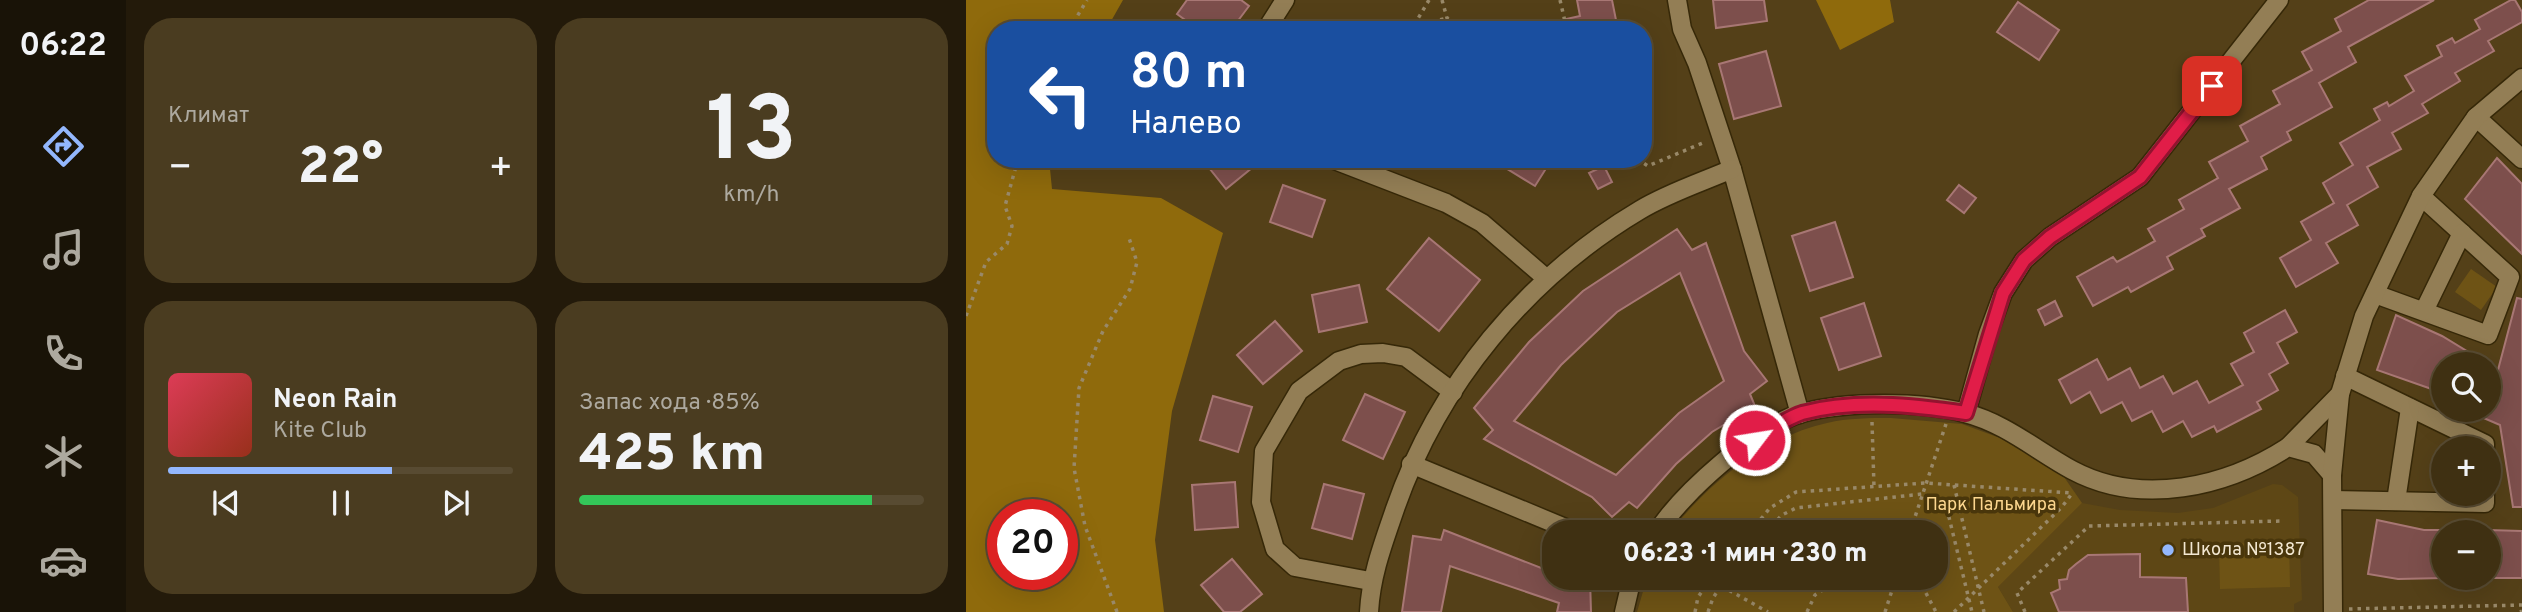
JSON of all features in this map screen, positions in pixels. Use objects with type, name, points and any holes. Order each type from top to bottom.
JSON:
[{"type":"lane","points":[[1678,0],[1682,29],[1722,135],[1800,414]]},
{"type":"lane","points":[[1958,412],[2003,293],[2024,260],[2050,237],[2140,177],[2278,0]]},
{"type":"lane","points":[[1272,21],[1283,3]]},
{"type":"lane","points":[[1281,21],[1283,3]]},
{"type":"lane","points":[[2333,611],[2332,475],[2340,394],[2364,316],[2421,196],[2476,117],[2522,78]]},
{"type":"lane","points":[[2476,117],[2522,159]]},
{"type":"lane","points":[[1355,168],[1446,203],[1482,223],[1547,279]]},
{"type":"lane","points":[[1369,612],[1370,581],[1411,464],[1453,391],[1479,353],[1531,291],[1601,236],[1642,209],[1732,169]]},
{"type":"lane","points":[[2375,294],[2488,335],[2510,277],[2421,196]]},
{"type":"lane","points":[[2424,311],[2462,233]]},
{"type":"lane","points":[[1370,581],[1295,567],[1275,549],[1261,502],[1264,451],[1299,391],[1339,361],[1361,354],[1406,357],[1453,391]]},
{"type":"lane","points":[[2345,376],[2468,436]]},
{"type":"lane","points":[[1666,520],[1684,496],[1716,467],[1800,414],[1871,405],[1958,412],[1999,426],[2084,476],[2113,486],[2136,489],[2202,485],[2247,471],[2288,447],[2340,394]]},
{"type":"lane","points":[[2396,501],[2410,408]]},
{"type":"lane","points":[[2288,447],[2314,454],[2332,475]]},
{"type":"lane","points":[[1411,464],[1546,520]]},
{"type":"lane","points":[[2333,500],[2431,502]]},
{"type":"lane","points":[[1624,612],[1629,590]]},
{"type":"path","points":[[1074,21],[1087,0]]},
{"type":"path","points":[[1417,21],[1429,0]]},
{"type":"path","points":[[1442,0],[1447,18],[1451,21]]},
{"type":"path","points":[[1560,0],[1565,21]]},
{"type":"path","points":[[1438,21],[1447,18]]},
{"type":"path","points":[[1652,164],[1722,135]]},
{"type":"path","points":[[966,316],[986,262],[1007,244],[1012,228],[1005,206],[1016,168]]},
{"type":"path","points":[[1117,612],[1085,526],[1074,468],[1079,388],[1103,331],[1130,289],[1137,262],[1129,238]]},
{"type":"path","points":[[1871,405],[1874,487]]},
{"type":"path","points":[[1914,520],[1925,482],[1958,412]]},
{"type":"path","points":[[1954,612],[2062,508],[2084,476]]},
{"type":"path","points":[[1760,520],[1770,508],[1796,492],[1925,482],[2072,493]]},
{"type":"path","points":[[1954,485],[1984,612]]},
{"type":"path","points":[[1777,520],[1782,514],[1796,508],[1876,498],[1922,494],[1942,501],[1947,509],[1972,612]]},
{"type":"path","points":[[2025,612],[2017,593],[2089,526],[2281,520]]},
{"type":"path","points":[[1695,612],[1702,590]]},
{"type":"path","points":[[1708,612],[1718,590]]},
{"type":"path","points":[[1729,590],[1768,612]]},
{"type":"path","points":[[1807,612],[1815,595],[1823,590]]},
{"type":"path","points":[[1885,612],[1892,590]]},
{"type":"path","points":[[1924,590],[1936,612]]},
{"type":"path","points":[[2333,611],[2522,605]]},
{"type":"shaded area","points":[[966,0],[1123,0],[1111,21],[987,21],[987,168],[1050,168],[1052,189],[1161,198],[1223,233],[1172,411],[1155,540],[1164,612],[966,612]]},
{"type":"shaded area","points":[[1816,0],[1890,0],[1894,22],[1840,50]]},
{"type":"shaded area","name":"Школа №1387","points":[[2273,484],[2282,485],[2298,497],[2302,600],[2294,604],[2294,612],[2013,612],[1998,587],[2082,503],[2120,510],[2178,513],[2213,508]]},
{"type":"green space","points":[[2471,269],[2497,287],[2481,310],[2455,292]]},
{"type":"green space","name":"Парк Пальмира","points":[[1891,418],[1962,424],[2000,438],[2064,477],[2082,503],[1998,587],[2013,612],[1637,612],[1643,590],[1948,590],[1948,520],[1680,520],[1720,480],[1740,464],[1781,439],[1835,421]]},
{"type":"green space","points":[[2289,542],[2290,587],[2220,589],[2219,544]]},
{"type":"building","points":[[1187,0],[1241,0],[1249,6],[1238,21],[1187,21],[1177,14]]},
{"type":"building","points":[[1577,0],[1612,0],[1616,21],[1557,21],[1580,16]]},
{"type":"building","points":[[1713,0],[1764,0],[1767,21],[1716,28]]},
{"type":"building","points":[[2369,0],[2434,0],[2348,47],[2356,62],[2319,83],[2332,107],[2287,132],[2291,140],[2261,157],[2267,169],[2229,189],[2240,208],[2201,229],[2205,236],[2167,257],[2173,269],[2131,292],[2128,287],[2093,306],[2077,277],[2113,257],[2117,262],[2155,241],[2148,229],[2184,209],[2179,200],[2218,178],[2209,162],[2248,141],[2240,126],[2280,104],[2273,91],[2312,70],[2302,52],[2341,31],[2335,19]]},
{"type":"building","points":[[2515,0],[2522,12],[2522,22],[2488,41],[2494,51],[2455,73],[2460,81],[2422,104],[2428,113],[2392,133],[2401,149],[2367,167],[2378,187],[2347,205],[2358,225],[2326,243],[2338,263],[2296,287],[2280,258],[2311,240],[2301,222],[2334,203],[2323,183],[2353,165],[2340,143],[2380,120],[2374,109],[2387,102],[2389,106],[2414,91],[2405,76],[2442,56],[2437,46],[2452,38],[2455,43],[2480,29],[2475,20]]},
{"type":"building","points":[[2018,2],[2059,30],[2039,60],[1997,32]]},
{"type":"building","points":[[1766,51],[1781,106],[1734,119],[1719,64]]},
{"type":"building","points":[[2497,158],[2522,184],[2522,254],[2465,199]]},
{"type":"building","points":[[1209,168],[1252,168],[1226,189]]},
{"type":"building","points":[[1506,168],[1546,168],[1535,186]]},
{"type":"building","points":[[1605,168],[1612,182],[1598,189],[1589,173]]},
{"type":"building","points":[[1283,185],[1325,200],[1312,237],[1270,222]]},
{"type":"building","points":[[1959,185],[1976,198],[1964,213],[1947,200]]},
{"type":"building","points":[[1835,222],[1853,277],[1810,291],[1792,236]]},
{"type":"building","points":[[1677,229],[1692,250],[1706,243],[1744,351],[1767,381],[1750,394],[1755,406],[1712,432],[1676,464],[1637,508],[1629,502],[1612,517],[1592,497],[1484,439],[1493,430],[1474,408],[1529,342],[1583,291]],"holes":[[[1680,273],[1724,381],[1679,413],[1616,475],[1514,421],[1561,365],[1617,312]]]},
{"type":"building","points":[[1429,238],[1480,280],[1439,331],[1387,289]]},
{"type":"building","points":[[1359,285],[1367,322],[1319,332],[1312,295]]},
{"type":"building","points":[[2517,298],[2522,299],[2522,507],[2513,507],[2500,425],[2493,422],[2501,422],[2501,359]]},
{"type":"building","points":[[2055,301],[2062,316],[2045,325],[2038,310]]},
{"type":"building","points":[[1864,303],[1881,356],[1839,370],[1821,318]]},
{"type":"building","points":[[2285,310],[2297,332],[2277,343],[2288,363],[2269,374],[2278,390],[2257,402],[2261,409],[2217,432],[2214,426],[2192,437],[2183,421],[2163,432],[2152,411],[2132,421],[2122,402],[2101,413],[2090,392],[2071,403],[2059,380],[2097,359],[2108,380],[2130,368],[2140,388],[2163,376],[2173,394],[2197,381],[2209,403],[2243,385],[2231,364],[2254,352],[2244,333]]},
{"type":"building","points":[[2396,315],[2442,336],[2468,352],[2431,352],[2431,389],[2377,370]]},
{"type":"building","points":[[1275,321],[1302,351],[1263,384],[1237,355]]},
{"type":"building","points":[[1365,394],[1405,412],[1383,459],[1343,440]]},
{"type":"building","points":[[1213,396],[1252,407],[1238,452],[1200,440]]},
{"type":"building","points":[[1235,482],[1238,527],[1195,530],[1192,485]]},
{"type":"building","points":[[1324,484],[1364,494],[1352,539],[1312,528]]},
{"type":"building","points":[[2377,520],[2431,530],[2431,578],[2398,579],[2368,574]]},
{"type":"building","points":[[1444,530],[1542,568],[1542,590],[1590,590],[1591,612],[1557,612],[1559,603],[1450,566],[1441,612],[1402,612],[1413,536],[1441,540]]},
{"type":"building","points":[[2501,530],[2522,531],[2522,578],[2501,578]]},
{"type":"building","points":[[2140,554],[2140,577],[2186,578],[2188,612],[2059,612],[2051,593],[2060,589],[2059,580],[2067,579],[2069,570],[2088,555]]},
{"type":"building","points":[[1232,559],[1262,594],[1240,612],[1224,612],[1201,585]]},
{"type":"place","name":"Школа №1387","points":[[2168,550]]},
{"type":"route","points":[[1755,440],[1800,414],[1830,408],[1901,406],[1966,413],[1988,334],[2003,293],[2024,260],[2050,237],[2140,177],[2212,86]]}]
